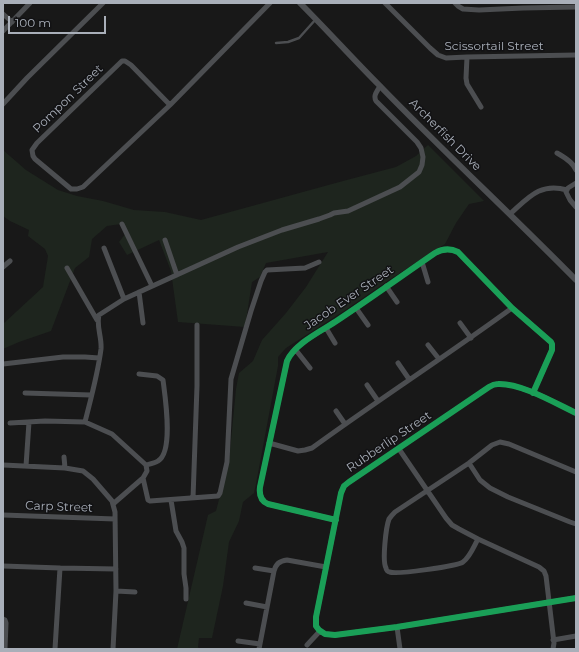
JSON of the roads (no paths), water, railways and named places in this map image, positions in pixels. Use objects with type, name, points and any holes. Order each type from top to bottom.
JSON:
[{"type":"street","points":[[3,31],[30,3]]},
{"type":"street","points":[[3,104],[32,72],[103,3]]},
{"type":"street","name":"Pompon Street","points":[[170,105],[131,65],[126,61],[122,61],[37,143],[32,150],[33,156],[71,189],[75,190],[86,185],[170,105],[270,3]]},
{"type":"street","name":"Archerfish Drive","points":[[300,3],[380,86],[576,280]]},
{"type":"street","name":"Scissortail Street","points":[[385,3],[438,55],[446,58],[576,55]]},
{"type":"street","points":[[455,3],[466,9],[479,10],[523,5],[576,7]]},
{"type":"street","points":[[3,14],[12,22]]},
{"type":"street","points":[[467,57],[467,84],[481,107]]},
{"type":"street","points":[[97,320],[99,315],[124,299],[152,286],[238,247],[282,230],[330,216],[334,213],[348,211],[400,187],[419,172],[423,157],[421,148],[374,98],[374,95],[380,86]]},
{"type":"street","points":[[557,153],[570,161],[576,170]]},
{"type":"street","points":[[567,190],[570,186],[576,183]]},
{"type":"street","points":[[510,214],[531,195],[539,190],[551,187],[567,190]]},
{"type":"street","points":[[567,190],[568,196],[576,207]]},
{"type":"street","points":[[122,224],[152,286]]},
{"type":"street","points":[[165,240],[177,275]]},
{"type":"street","points":[[104,248],[124,299]]},
{"type":"street","name":"Jacob Ever Street","points":[[336,520],[268,504],[261,497],[260,490],[285,366],[289,356],[303,342],[356,308],[435,253],[443,250],[458,252],[512,308],[529,324],[549,339],[553,347],[532,393]]},
{"type":"street","points":[[3,267],[10,261]]},
{"type":"street","points":[[144,478],[148,500],[171,500],[218,496],[227,462],[231,379],[260,281],[267,270],[305,268],[319,262]]},
{"type":"street","points":[[422,262],[428,282]]},
{"type":"street","points":[[67,268],[97,320],[101,346],[85,422]]},
{"type":"street","name":"Jacob Ever Street","points":[[386,286],[397,302]]},
{"type":"street","points":[[139,292],[143,323]]},
{"type":"street","name":"Jacob Ever Street","points":[[356,308],[368,325]]},
{"type":"street","points":[[269,443],[298,451],[312,448],[512,308]]},
{"type":"street","points":[[460,323],[471,338]]},
{"type":"street","points":[[193,498],[197,386],[197,325]]},
{"type":"street","name":"Jacob Ever Street","points":[[326,328],[335,343]]},
{"type":"street","points":[[428,345],[439,359]]},
{"type":"street","points":[[295,349],[310,368]]},
{"type":"street","points":[[3,364],[63,357],[99,358]]},
{"type":"street","points":[[398,363],[409,379]]},
{"type":"street","points":[[139,374],[156,376],[163,380],[167,408],[167,444],[165,453],[158,461],[146,465]]},
{"type":"street","name":"Rubberlip Street","points":[[320,631],[316,626],[316,617],[336,520],[340,493],[344,486],[495,384],[510,385],[532,393],[576,413]]},
{"type":"street","points":[[367,385],[378,401]]},
{"type":"street","points":[[25,393],[91,395]]},
{"type":"street","points":[[336,411],[345,424]]},
{"type":"street","points":[[10,423],[45,421],[85,422],[112,434],[146,465],[147,471],[144,478],[113,504]]},
{"type":"street","points":[[26,466],[29,422]]},
{"type":"street","points":[[478,539],[469,556],[460,564],[393,573],[388,571],[385,567],[384,558],[387,529],[390,518],[395,512],[469,464],[492,445],[504,442],[576,472]]},
{"type":"street","points":[[399,449],[452,525],[544,570],[554,640],[553,649]]},
{"type":"street","points":[[64,457],[65,468]]},
{"type":"street","points":[[469,464],[480,480],[490,488],[508,497],[576,524]]},
{"type":"street","points":[[3,465],[80,470],[87,473],[113,504],[115,519],[116,569],[113,649]]},
{"type":"street","points":[[171,500],[176,531],[184,548],[186,599]]},
{"type":"street","name":"Carp Street","points":[[3,514],[115,519]]},
{"type":"street","points":[[238,641],[259,647],[274,571],[278,562],[286,560],[326,567]]},
{"type":"street","points":[[3,566],[116,569]]},
{"type":"street","points":[[55,649],[60,568]]},
{"type":"street","points":[[255,568],[274,571]]},
{"type":"street","points":[[116,591],[135,592]]},
{"type":"street","points":[[307,645],[320,631],[325,634],[335,635],[397,627],[576,598]]},
{"type":"street","points":[[246,603],[267,607]]},
{"type":"street","points":[[3,619],[6,623],[5,649]]},
{"type":"street","points":[[397,627],[400,649]]},
{"type":"street","points":[[554,640],[576,636]]},
{"type":"lane","points":[[276,44],[299,38],[316,19]]}]
